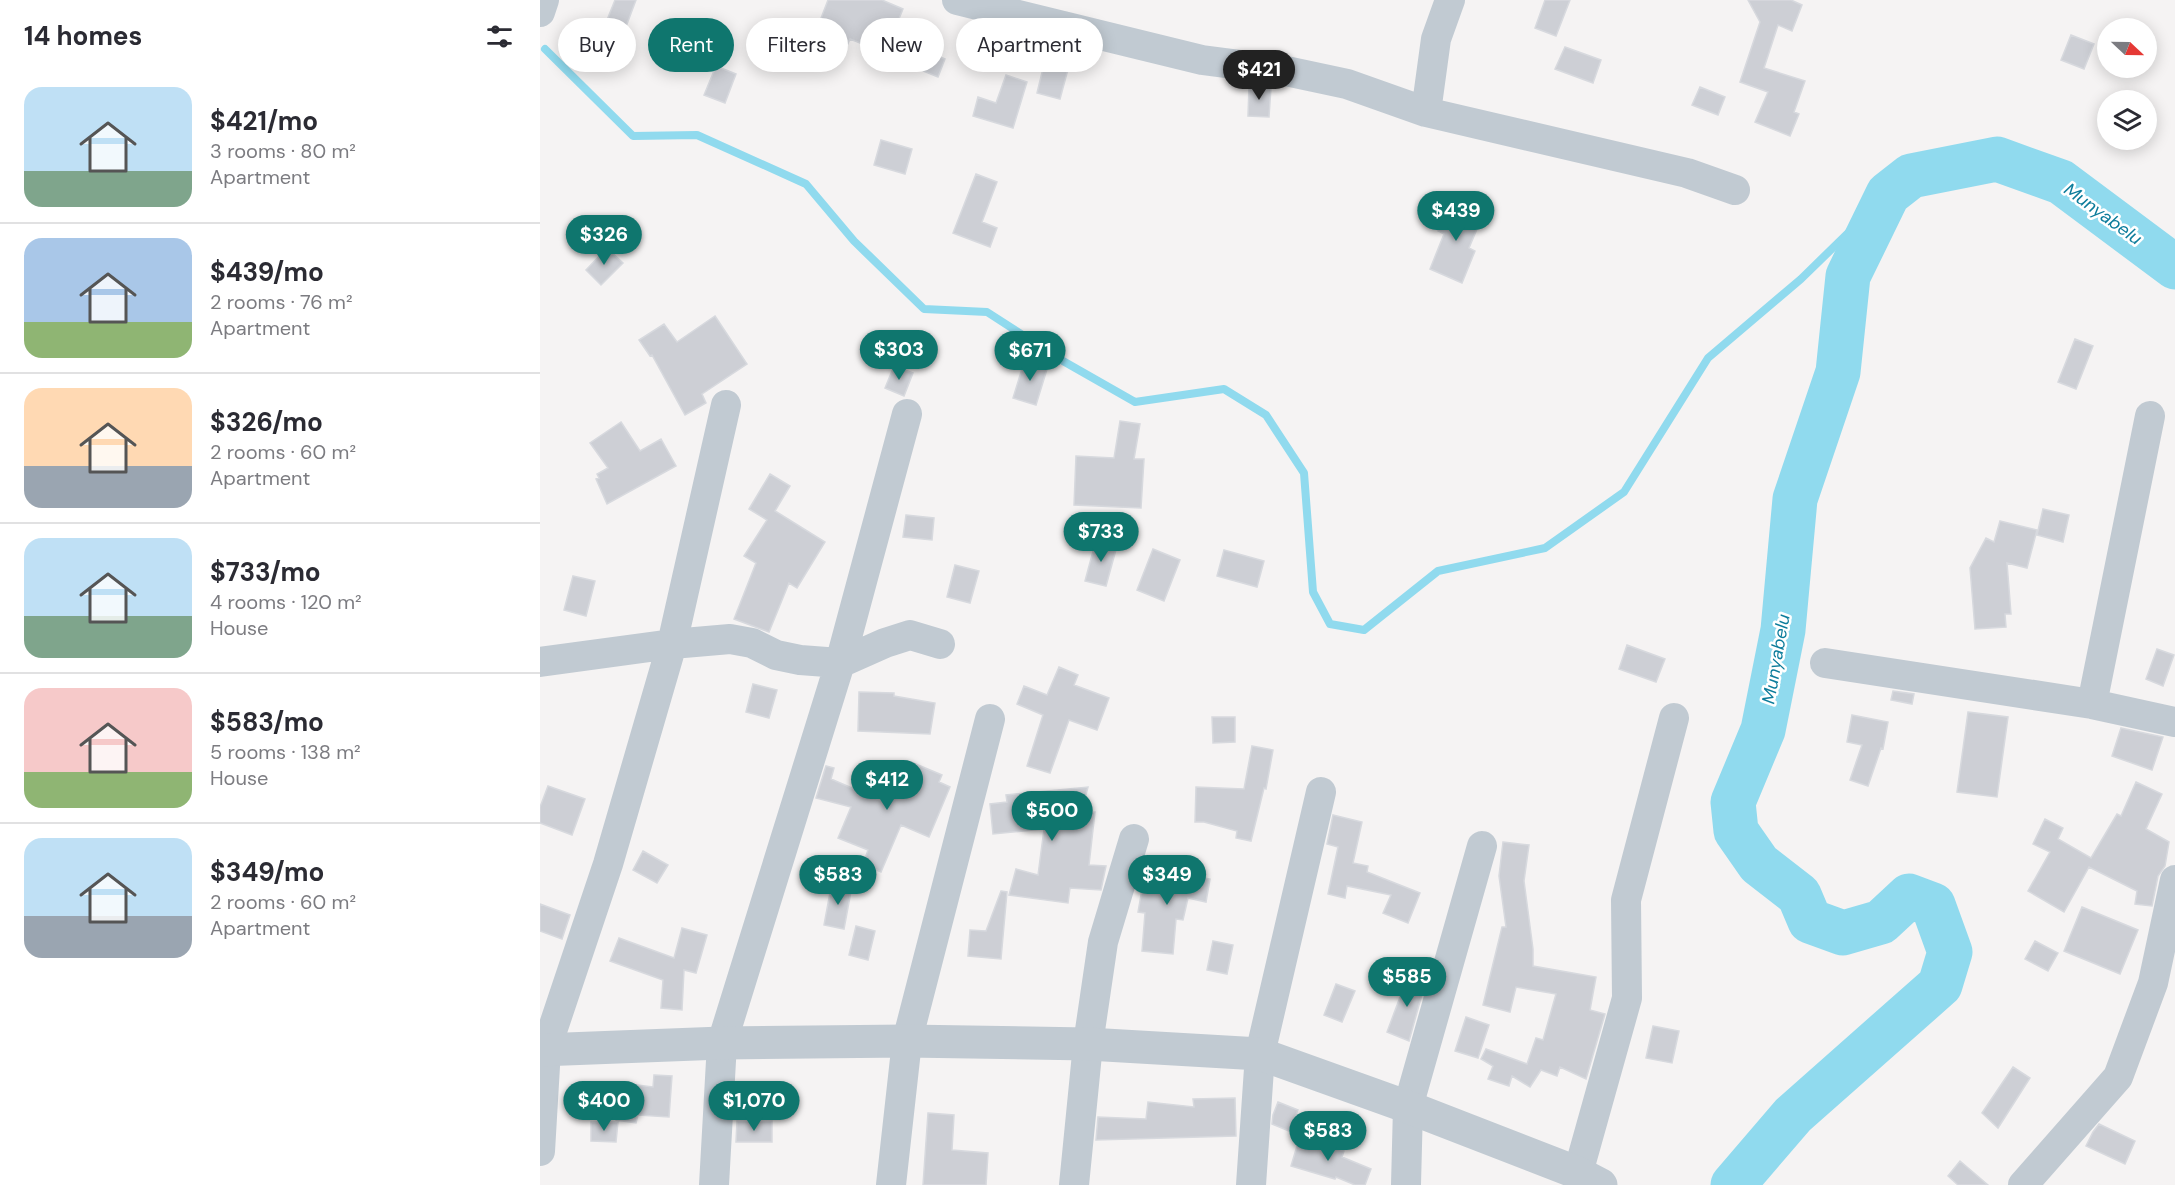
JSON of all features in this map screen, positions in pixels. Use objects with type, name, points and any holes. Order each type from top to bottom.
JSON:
[{"type":"street","points":[[540,12],[544,0]]},
{"type":"street","points":[[957,0],[1202,60],[1286,71],[1347,84],[1426,112],[1687,173],[1736,190]]},
{"type":"street","points":[[1426,112],[1436,39],[1450,0]]},
{"type":"street","points":[[540,1151],[543,1049],[608,864],[672,644],[726,405]]},
{"type":"street","points":[[714,1185],[722,1043],[840,663],[907,414]]},
{"type":"street","points":[[2092,704],[2150,416]]},
{"type":"street","points":[[540,662],[672,644],[730,639],[752,643],[784,657],[840,663],[885,643],[910,635],[940,644]]},
{"type":"street","points":[[1825,663],[2092,704],[2175,722]]},
{"type":"street","points":[[891,1185],[907,1041],[990,718]]},
{"type":"street","points":[[543,1049],[722,1043],[907,1041],[1088,1044],[1260,1054],[1408,1107],[1589,1179],[1627,998],[1626,900],[1674,718]]},
{"type":"street","points":[[1251,1185],[1260,1054],[1321,792]]},
{"type":"street","points":[[1074,1185],[1088,1044],[1103,942],[1134,839]]},
{"type":"street","points":[[1406,1185],[1408,1107],[1482,846]]},
{"type":"street","points":[[2023,1185],[2118,1077],[2164,988],[2175,880]]},
{"type":"building","points":[[615,0],[636,0],[629,18],[608,18]]},
{"type":"building","points":[[828,0],[882,0],[903,9],[899,18],[860,18],[860,43],[850,39],[848,44],[848,18],[821,18]]},
{"type":"building","points":[[1545,0],[1570,0],[1556,36],[1535,28]]},
{"type":"building","points":[[1748,0],[1791,0],[1802,5],[1792,31],[1778,25],[1764,68],[1805,81],[1794,112],[1799,114],[1790,136],[1755,122],[1768,92],[1740,82],[1760,22]]},
{"type":"building","points":[[2071,35],[2094,44],[2084,69],[2061,60]]},
{"type":"building","points":[[1565,47],[1601,60],[1593,83],[1555,69]]},
{"type":"building","points":[[714,72],[736,74],[725,103],[704,95]]},
{"type":"building","points":[[926,72],[940,72],[938,77]]},
{"type":"building","points":[[1042,72],[1067,72],[1060,99],[1037,93]]},
{"type":"building","points":[[1006,75],[1027,82],[1013,128],[973,116],[978,97],[996,103]]},
{"type":"building","points":[[1249,86],[1271,87],[1269,117],[1248,116]]},
{"type":"building","points":[[1700,87],[1725,97],[1718,115],[1692,105]]},
{"type":"building","points":[[881,140],[912,149],[905,174],[874,165]]},
{"type":"building","points":[[976,174],[997,182],[982,222],[997,228],[990,247],[953,233]]},
{"type":"building","points":[[1451,202],[1483,215],[1469,248],[1475,251],[1462,283],[1430,269],[1444,234],[1438,231]]},
{"type":"building","points":[[607,248],[623,263],[601,285],[586,270]]},
{"type":"building","points":[[715,316],[747,364],[702,394],[706,403],[685,415],[652,355],[650,356],[639,340],[664,324],[677,342]]},
{"type":"building","points":[[2075,339],[2093,346],[2076,389],[2058,382]]},
{"type":"building","points":[[1025,359],[1048,366],[1036,405],[1013,398]]},
{"type":"building","points":[[894,366],[913,373],[904,396],[885,388]]},
{"type":"building","points":[[1120,421],[1140,424],[1134,459],[1144,459],[1141,508],[1074,505],[1076,456],[1114,458]]},
{"type":"building","points":[[621,422],[640,451],[661,439],[676,466],[607,504],[596,479],[599,478],[597,474],[608,468],[590,443]]},
{"type":"building","points":[[770,474],[790,486],[775,511],[825,542],[797,588],[789,583],[769,632],[734,619],[756,563],[744,556],[767,520],[749,509]]},
{"type":"building","points":[[2043,509],[2069,515],[2063,542],[2037,535]]},
{"type":"building","points":[[906,515],[934,518],[932,540],[903,537]]},
{"type":"building","points":[[2000,521],[2037,530],[2027,568],[2007,563],[2011,614],[2005,614],[2006,627],[1975,629],[1970,568],[1986,538],[1994,542]]},
{"type":"building","points":[[1096,540],[1117,546],[1106,586],[1085,581]]},
{"type":"building","points":[[1153,549],[1180,560],[1164,601],[1137,590]]},
{"type":"building","points":[[1224,550],[1264,561],[1257,587],[1217,576]]},
{"type":"building","points":[[955,565],[979,571],[970,603],[947,597]]},
{"type":"building","points":[[573,576],[595,581],[586,616],[564,610]]},
{"type":"building","points":[[1627,645],[1665,659],[1656,682],[1619,669]]},
{"type":"building","points":[[2157,649],[2174,655],[2163,686],[2146,679]]},
{"type":"building","points":[[1059,667],[1078,675],[1074,685],[1109,698],[1097,730],[1069,720],[1050,773],[1027,766],[1043,715],[1017,704],[1024,686],[1047,695]]},
{"type":"building","points":[[753,684],[777,690],[769,718],[746,712]]},
{"type":"building","points":[[1893,691],[1914,694],[1912,704],[1891,700]]},
{"type":"building","points":[[859,692],[894,693],[894,696],[935,703],[930,734],[858,731]]},
{"type":"building","points":[[1968,712],[2008,717],[1997,797],[1957,792]]},
{"type":"building","points":[[1852,715],[1888,722],[1883,749],[1881,748],[1868,786],[1850,780],[1862,745],[1847,742]]},
{"type":"building","points":[[1212,717],[1235,717],[1235,742],[1213,743]]},
{"type":"building","points":[[2121,728],[2163,737],[2152,770],[2112,756]]},
{"type":"building","points":[[1252,746],[1273,750],[1266,789],[1264,788],[1251,841],[1236,838],[1237,831],[1204,822],[1195,822],[1196,787],[1244,789]]},
{"type":"building","points":[[911,762],[942,775],[939,782],[950,787],[929,837],[901,825],[881,872],[863,864],[868,850],[838,838],[851,807],[816,798],[826,766],[834,768],[831,779],[889,804],[893,794],[897,795]]},
{"type":"building","points":[[2136,782],[2162,794],[2146,829],[2169,842],[2165,866],[2158,876],[2152,906],[2135,904],[2137,891],[2089,867],[2064,912],[2028,891],[2050,852],[2033,844],[2045,819],[2063,828],[2058,839],[2091,858],[2117,814],[2121,816]]},
{"type":"building","points":[[548,786],[585,799],[572,835],[540,823],[540,807]]},
{"type":"building","points":[[1088,787],[1081,813],[1095,812],[1089,865],[1106,866],[1101,890],[1070,888],[1068,903],[1009,895],[1016,869],[1038,875],[1044,829],[993,834],[990,804],[1007,802],[1006,795]]},
{"type":"building","points":[[1333,815],[1362,822],[1353,863],[1368,866],[1367,872],[1420,893],[1408,923],[1383,913],[1391,895],[1347,886],[1345,898],[1328,894],[1338,847],[1327,844]]},
{"type":"building","points":[[1503,842],[1529,845],[1524,881],[1533,966],[1596,977],[1590,1010],[1605,1014],[1586,1079],[1560,1067],[1557,1076],[1541,1070],[1530,1087],[1512,1076],[1509,1086],[1488,1079],[1493,1066],[1481,1059],[1486,1049],[1527,1064],[1536,1038],[1543,1040],[1556,994],[1516,987],[1510,1012],[1483,1005],[1502,927],[1506,927],[1499,876]]},
{"type":"building","points":[[643,851],[668,865],[657,883],[633,870]]},
{"type":"building","points":[[1146,867],[1210,879],[1206,902],[1188,898],[1183,920],[1176,919],[1173,954],[1142,951],[1145,913],[1138,912]]},
{"type":"building","points":[[832,882],[852,886],[844,929],[824,925]]},
{"type":"building","points":[[1001,891],[1007,892],[1001,959],[968,956],[970,930],[986,931]]},
{"type":"building","points":[[540,904],[570,915],[562,939],[540,931]]},
{"type":"building","points":[[2082,907],[2138,930],[2120,974],[2064,951]]},
{"type":"building","points":[[856,926],[875,931],[868,960],[849,955]]},
{"type":"building","points":[[682,928],[707,935],[696,973],[684,970],[682,1010],[661,1008],[663,980],[610,961],[619,938],[674,958]]},
{"type":"building","points":[[1213,941],[1233,945],[1227,974],[1207,970]]},
{"type":"building","points":[[2035,941],[2058,953],[2048,971],[2025,959]]},
{"type":"building","points":[[1409,973],[1426,980],[1409,1041],[1387,1032]]},
{"type":"building","points":[[1336,984],[1355,991],[1342,1022],[1324,1015]]},
{"type":"building","points":[[1466,1017],[1489,1025],[1478,1058],[1455,1051]]},
{"type":"building","points":[[1653,1026],[1679,1031],[1672,1063],[1646,1058]]},
{"type":"building","points":[[2013,1067],[2030,1078],[1998,1128],[1982,1113]]},
{"type":"building","points":[[654,1075],[672,1076],[669,1117],[638,1115],[636,1123],[616,1120],[622,1083],[653,1087]]},
{"type":"building","points":[[1235,1098],[1236,1136],[1096,1140],[1098,1117],[1146,1119],[1148,1102],[1194,1107],[1193,1099]]},
{"type":"building","points":[[1278,1102],[1298,1110],[1289,1131],[1272,1124]]},
{"type":"building","points":[[928,1113],[954,1115],[952,1150],[988,1153],[986,1185],[923,1185]]},
{"type":"building","points":[[737,1121],[772,1121],[772,1142],[736,1142]]},
{"type":"building","points":[[591,1122],[618,1122],[616,1142],[591,1141]]},
{"type":"building","points":[[2099,1124],[2135,1141],[2125,1164],[2086,1146]]},
{"type":"building","points":[[1300,1136],[1344,1151],[1342,1157],[1371,1169],[1365,1185],[1355,1185],[1336,1177],[1335,1179],[1291,1166]]},
{"type":"building","points":[[1960,1161],[1988,1185],[1958,1185],[1948,1176]]},
{"type":"waterway","points":[[545,49],[633,136],[697,135],[806,184],[854,241],[924,309],[987,312],[1063,361],[1135,402],[1224,389],[1266,415],[1304,473],[1313,592],[1330,624],[1364,630],[1438,571],[1545,548],[1624,492],[1708,358],[1801,279],[1888,194]]},
{"type":"waterway","name":"Munyabelu","points":[[1733,1185],[1793,1115],[1940,985],[1950,952],[1933,905],[1909,896],[1881,922],[1843,933],[1810,921],[1799,895],[1759,864],[1736,831],[1733,802],[1763,730],[1783,630],[1795,499],[1838,372],[1848,276],[1888,194],[1911,176],[1997,159],[2061,182],[2175,267]]}]
